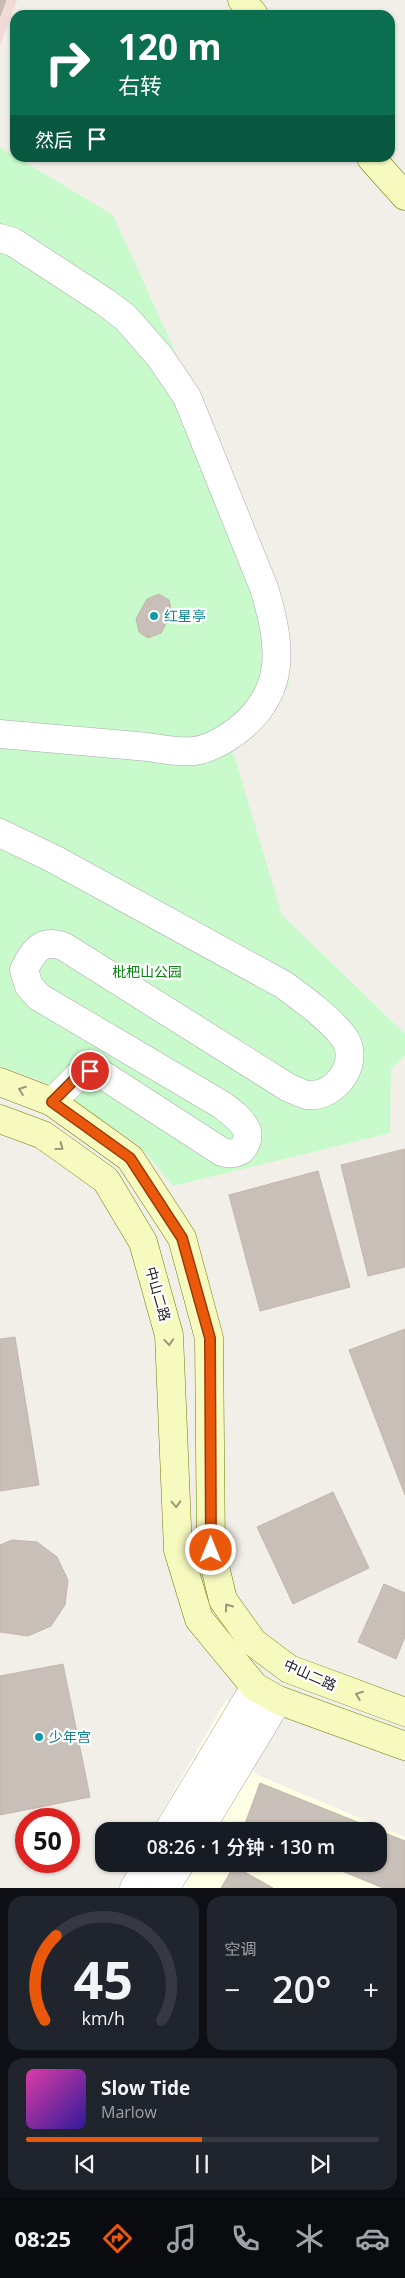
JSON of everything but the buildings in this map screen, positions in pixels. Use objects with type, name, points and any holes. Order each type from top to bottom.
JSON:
[{"type":"main road","points":[[242,0],[250,10]]},
{"type":"main road","points":[[375,162],[405,196]]},
{"type":"main road","name":"中山二路","points":[[0,1082],[52,1102],[130,1158],[182,1238],[210,1338],[211,1550],[223,1600],[253,1642],[289,1669],[405,1712]]},
{"type":"main road","name":"中山二路","points":[[0,1119],[43,1135],[106,1180],[143,1242],[170,1335],[178,1550],[199,1619],[266,1693]]},
{"type":"main road","points":[[266,1693],[405,1746]]},
{"type":"street","points":[[0,238],[20,247],[105,302],[126,318],[160,358],[187,397],[264,588],[274,620],[277,667],[272,689],[260,709],[247,724],[226,740],[194,751],[0,734]]},
{"type":"street","points":[[0,832],[54,859],[284,985],[304,1000],[343,1036],[349,1047],[349,1063],[345,1075],[336,1086],[323,1093],[307,1095],[289,1088],[63,946],[53,943],[40,946],[30,956],[24,970],[29,986],[39,998],[222,1105],[237,1117],[246,1128],[247,1140],[243,1149],[233,1154],[222,1152],[103,1075],[90,1071],[78,1076],[52,1102]]},
{"type":"street","points":[[174,1822],[266,1693]]},
{"type":"street","points":[[203,1822],[266,1693]]},
{"type":"street","points":[[134,1888],[144,1872]]},
{"type":"street","points":[[166,1888],[175,1872]]},
{"type":"shaded area","points":[[0,0],[17,0],[13,10],[10,10],[10,19],[0,45]]},
{"type":"shaded area","points":[[227,1698],[255,1774],[369,1822],[156,1822]]},
{"type":"shaded area","points":[[387,1829],[405,1837],[405,1888],[118,1888],[127,1872],[387,1872]]},
{"type":"green space","name":"枇杷山公园","points":[[0,147],[10,153],[10,162],[25,162],[113,215],[195,395],[287,621],[289,684],[273,714],[233,752],[282,915],[405,1034],[405,1055],[391,1069],[390,1133],[173,1186],[139,1145],[49,1084],[0,1066]]},
{"type":"place","name":"红星亭","points":[[154,616]]},
{"type":"place","name":"少年宫","points":[[39,1737]]},
{"type":"route","points":[[90,1071],[78,1076],[52,1102],[130,1158],[182,1238],[210,1338],[211,1550]]}]
